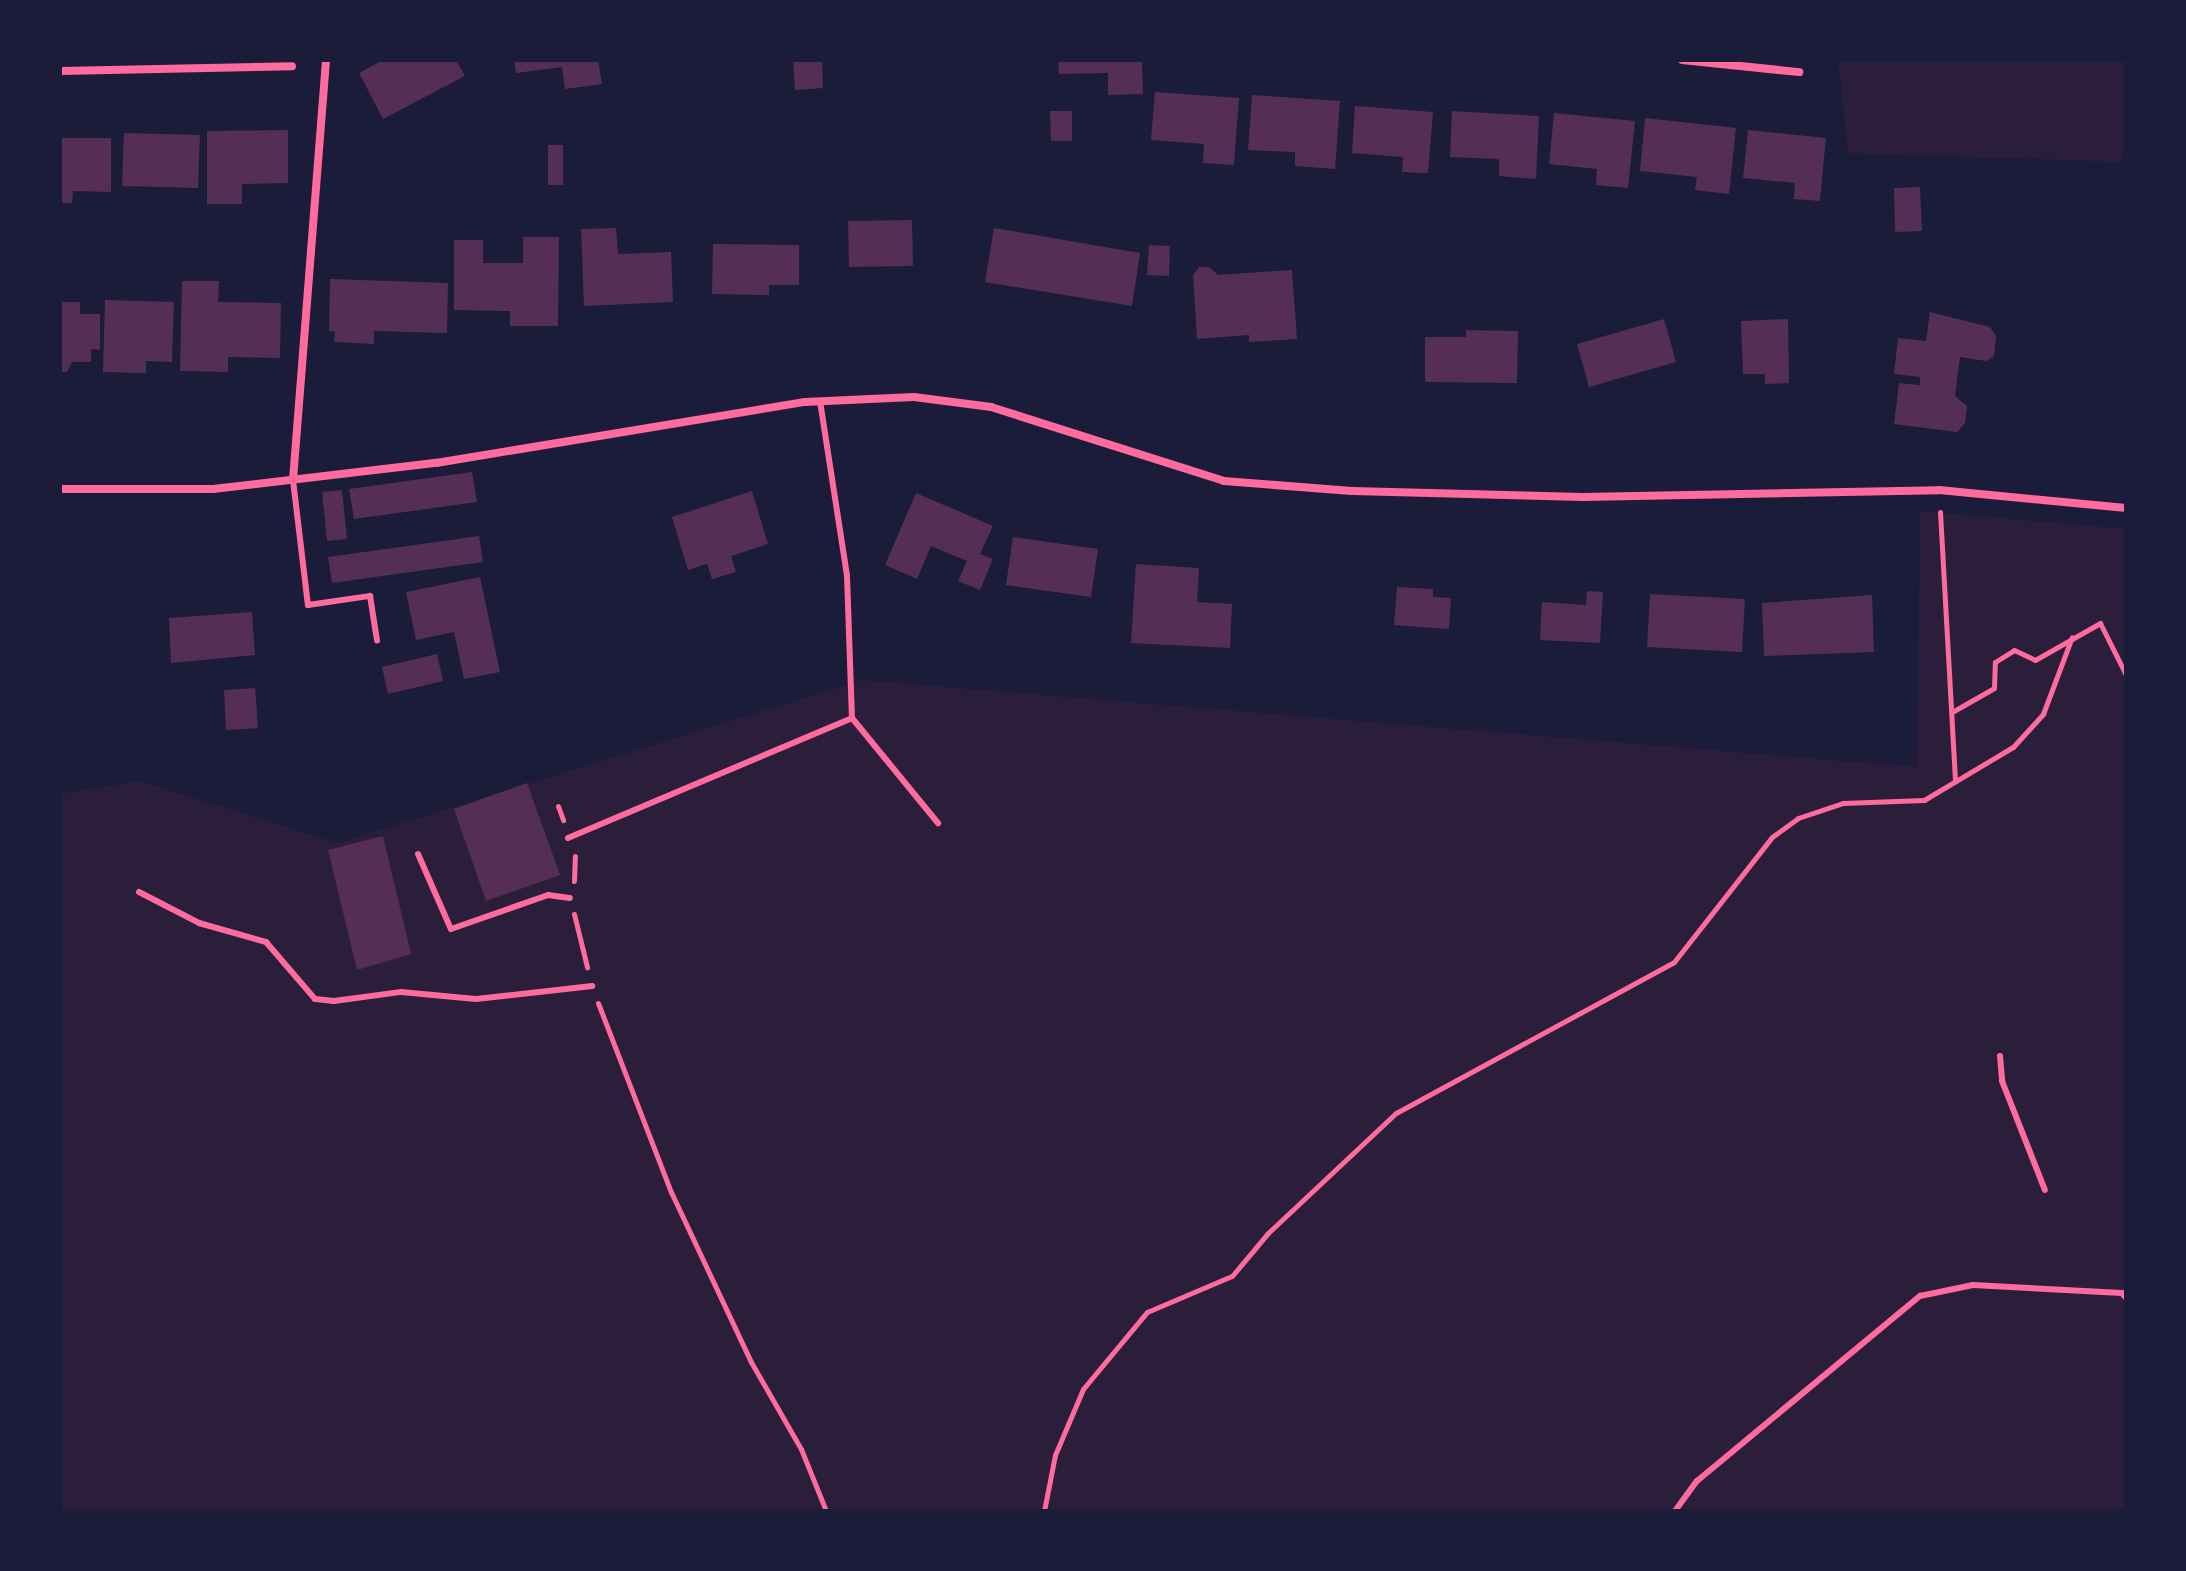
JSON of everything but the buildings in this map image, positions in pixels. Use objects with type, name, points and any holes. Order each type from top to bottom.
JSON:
[{"type":"street","points":[[293,480],[326,60]]},
{"type":"street","points":[[1682,60],[1799,72]]},
{"type":"street","points":[[60,71],[232,63],[292,66]]},
{"type":"street","points":[[60,489],[213,489],[436,463],[820,401],[914,397],[991,407],[1194,474],[1352,491],[1583,497],[1939,490],[2126,508]]},
{"type":"lane","points":[[820,401],[847,576],[852,718],[938,823]]},
{"type":"lane","points":[[293,480],[308,605],[370,596],[377,640]]},
{"type":"lane","points":[[568,838],[852,718]]},
{"type":"lane","points":[[418,854],[451,929],[548,895],[570,898]]},
{"type":"lane","points":[[139,892],[199,923],[266,942],[315,999],[334,1001],[401,992],[476,999],[592,986]]},
{"type":"lane","points":[[2000,1056],[2002,1081],[2045,1190]]},
{"type":"lane","points":[[1675,1511],[1697,1481],[1920,1296],[1973,1285],[2125,1293]]},
{"type":"path","points":[[1939,490],[1942,624],[1952,712],[1955,783]]},
{"type":"path","points":[[1952,712],[1994,688],[1995,662],[2014,650],[2035,660],[2100,623],[2126,675]]},
{"type":"path","points":[[1044,1511],[1069,1418],[1100,1364],[1147,1312],[1232,1276],[1268,1233],[1396,1113],[1674,962],[1772,837],[1798,818],[1843,803],[1924,800],[2013,747],[2043,714],[2072,637]]},
{"type":"path","points":[[558,806],[578,866],[570,898],[592,986],[671,1192],[751,1362],[801,1449],[826,1511]]},
{"type":"shaded area","points":[[1838,60],[2126,60],[2126,145],[2121,162],[1848,153]]},
{"type":"shaded area","points":[[1920,511],[2126,529],[2126,1511],[60,1511],[60,794],[140,781],[338,843],[862,680],[1917,767]]}]
